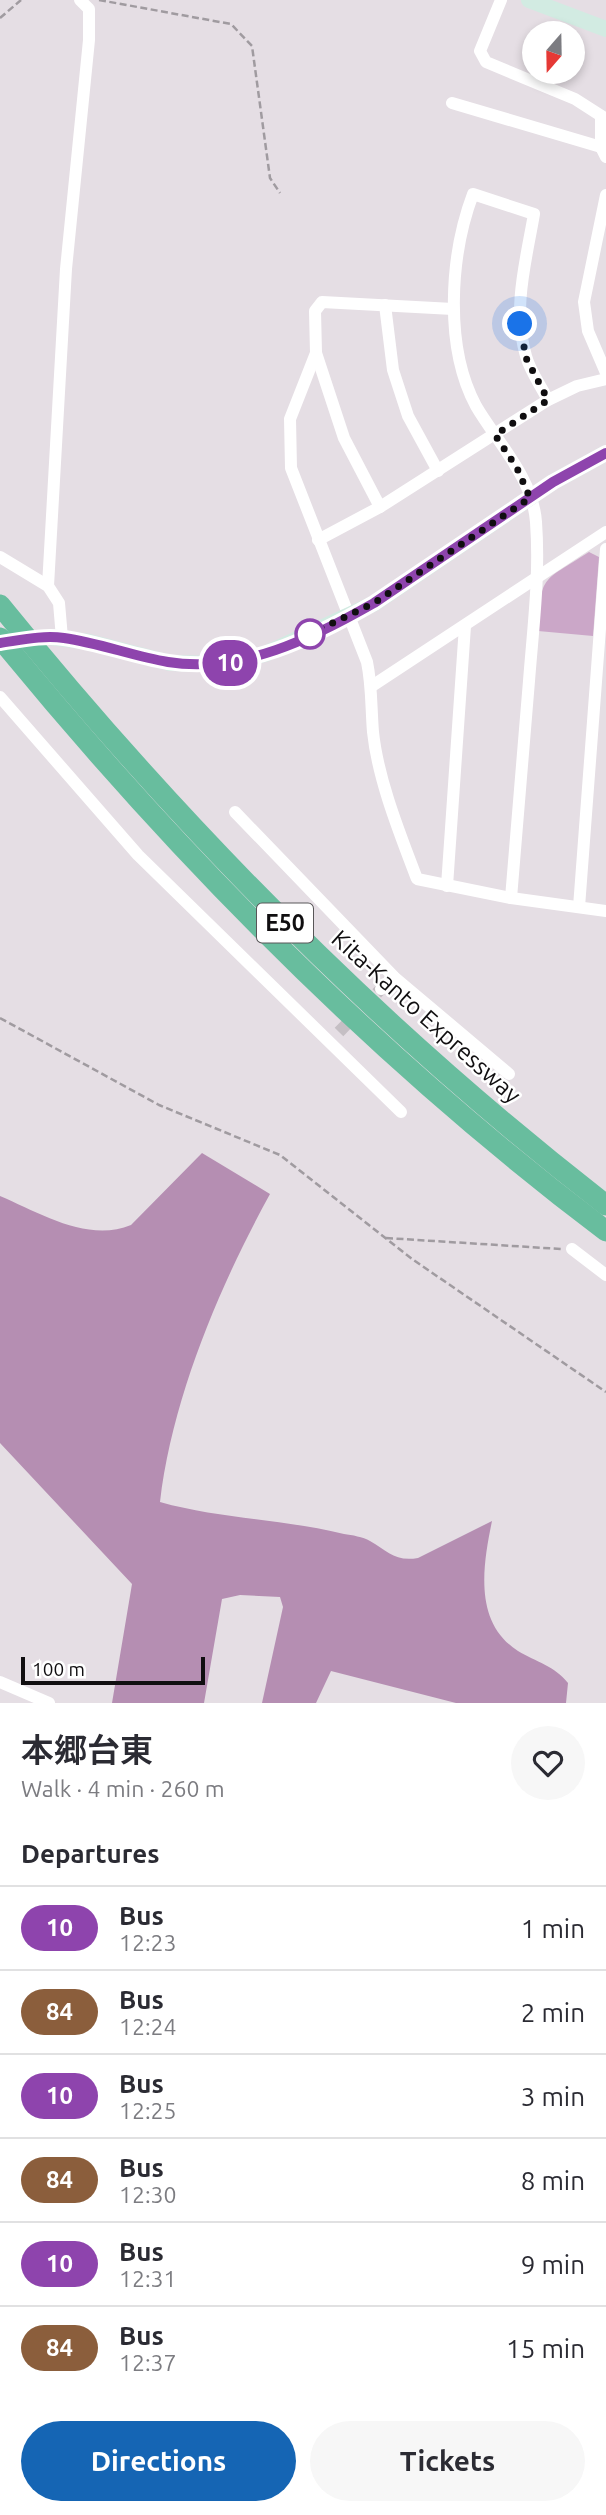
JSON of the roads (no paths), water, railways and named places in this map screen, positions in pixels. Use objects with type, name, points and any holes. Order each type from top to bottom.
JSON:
[{"type":"highway","name":"Kita-Kanto Expressway","points":[[0,605],[116,741],[271,909],[445,1074],[606,1205]]},
{"type":"highway","name":"Kita-Kanto Expressway","points":[[0,638],[98,752],[256,924],[430,1088],[533,1175],[606,1231]]},
{"type":"street","points":[[48,586],[66,270],[89,40],[89,9],[80,0]]},
{"type":"street","points":[[452,103],[604,152],[604,118],[575,99],[486,62],[480,51],[501,0]]},
{"type":"street","points":[[529,0],[606,29]]},
{"type":"street","points":[[511,898],[538,580],[536,519],[517,468],[476,405],[462,373],[455,338],[453,309],[466,212],[473,194],[534,214],[522,282],[520,324],[526,358],[548,400]]},
{"type":"street","points":[[318,540],[380,507],[548,400],[606,376],[587,331],[584,302],[606,195]]},
{"type":"street","points":[[380,507],[344,438],[316,353],[314,311],[322,302],[453,309]]},
{"type":"street","points":[[385,305],[393,370],[404,405],[438,471]]},
{"type":"street","points":[[316,353],[290,419],[291,468],[351,617],[372,686],[373,734],[396,825],[417,879],[511,898],[606,911]]},
{"type":"street","points":[[0,557],[48,586],[59,603],[56,637],[170,663],[222,664],[265,654],[351,617],[578,467],[606,453]]},
{"type":"street","points":[[372,686],[538,580],[606,532]]},
{"type":"street","points":[[579,907],[600,704],[606,549]]},
{"type":"street","points":[[447,886],[465,626]]},
{"type":"street","points":[[0,697],[138,855],[401,1112]]},
{"type":"street","points":[[235,812],[394,976],[509,1074]]},
{"type":"street","points":[[381,989],[394,976]]},
{"type":"street","points":[[329,1042],[339,1032]]},
{"type":"street","points":[[572,1249],[606,1275]]},
{"type":"street","points":[[0,1682],[49,1703]]},
{"type":"tunnel","points":[[339,1032],[381,989]]}]
